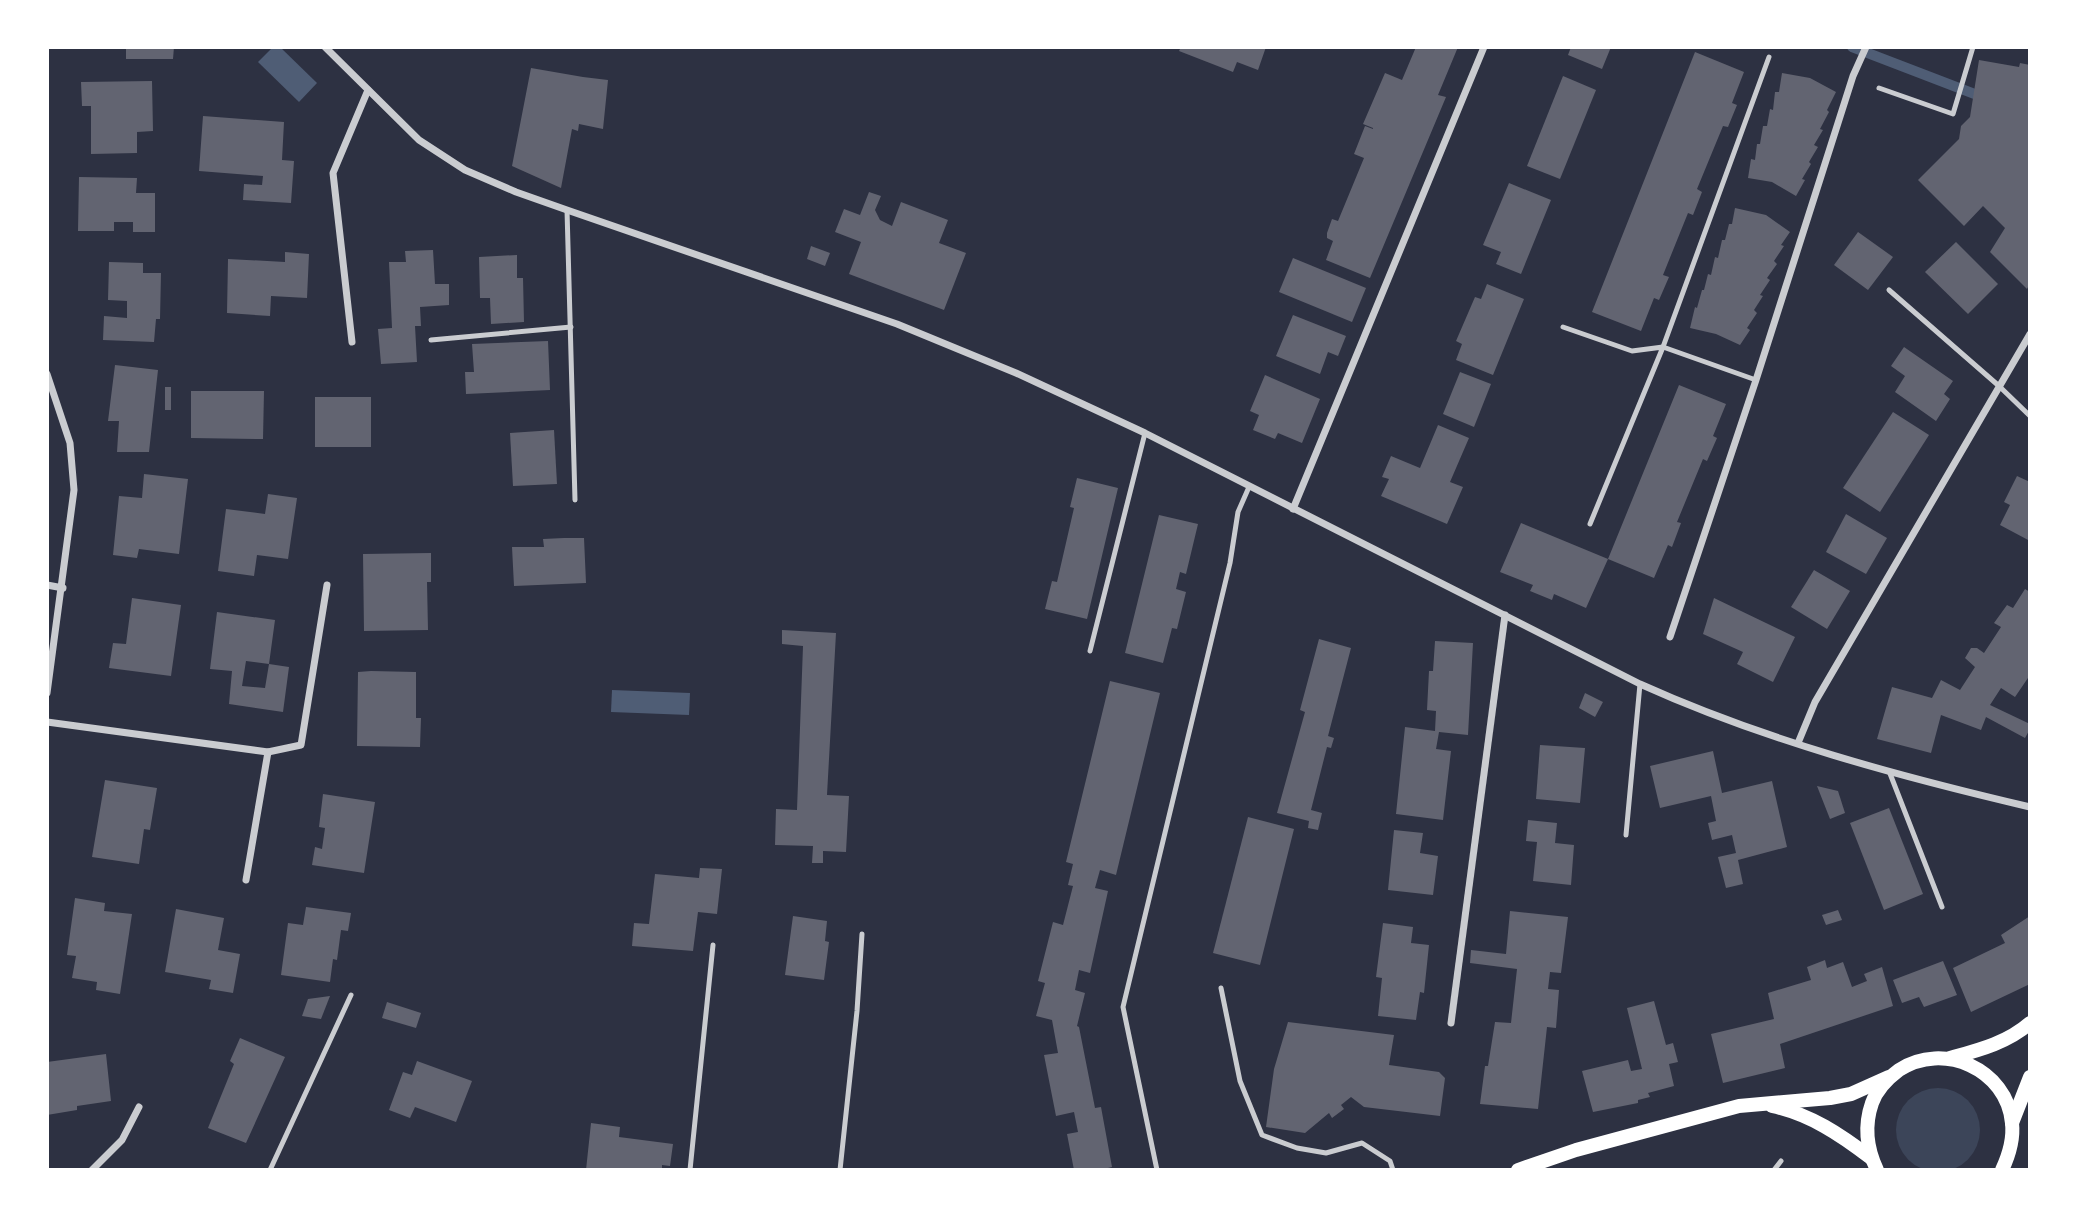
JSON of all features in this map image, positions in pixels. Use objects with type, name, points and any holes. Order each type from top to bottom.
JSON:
[{"type":"main road","points":[[1518,1170],[1588,1147],[1739,1106],[1852,1094],[1908,1065],[1929,1059],[1950,1058],[1994,1044],[2017,1034],[2030,1023]]},
{"type":"main road","points":[[1950,1058],[1973,1066],[1993,1080],[2006,1100],[2012,1123],[2011,1146],[2002,1170]]},
{"type":"main road","points":[[1874,1164],[1866,1137],[1868,1115],[1875,1094],[1889,1077]]},
{"type":"main road","points":[[2012,1123],[2030,1077]]},
{"type":"main road","points":[[1760,1103],[1782,1108],[1824,1126],[1874,1164]]},
{"type":"street","points":[[325,47],[419,140],[465,170],[516,192],[897,324],[1016,373],[1145,433],[1640,684],[1730,722],[1927,783],[2030,807]]},
{"type":"street","points":[[1293,509],[1484,47]]},
{"type":"street","points":[[1670,636],[1756,380],[1853,76],[1866,47]]},
{"type":"street","points":[[352,342],[333,173],[368,90]]},
{"type":"street","points":[[1798,743],[1815,702],[2030,334]]},
{"type":"street","points":[[47,374],[69,443],[74,490],[47,694]]},
{"type":"street","points":[[47,585],[63,588]]},
{"type":"street","points":[[47,722],[268,752],[302,745],[327,585]]},
{"type":"street","points":[[1451,1023],[1506,615]]},
{"type":"street","points":[[246,880],[268,752]]},
{"type":"street","points":[[92,1170],[122,1140],[139,1107]]},
{"type":"lane","points":[[1880,88],[1953,114],[1973,47]]},
{"type":"lane","points":[[1590,524],[1662,347],[1769,57]]},
{"type":"lane","points":[[567,210],[575,500]]},
{"type":"lane","points":[[1889,290],[2030,416]]},
{"type":"lane","points":[[431,340],[571,327]]},
{"type":"lane","points":[[1563,327],[1632,351],[1662,347],[1756,380]]},
{"type":"lane","points":[[1090,651],[1145,433]]},
{"type":"lane","points":[[1157,1170],[1123,1007],[1230,564],[1238,512],[1250,487]]},
{"type":"lane","points":[[1626,835],[1640,684]]},
{"type":"lane","points":[[1889,771],[1942,907]]},
{"type":"lane","points":[[840,1170],[857,1011],[862,934]]},
{"type":"lane","points":[[690,1170],[713,945]]},
{"type":"lane","points":[[1221,988],[1240,1081],[1262,1135],[1297,1148],[1326,1153],[1362,1143],[1390,1161],[1393,1170]]},
{"type":"lane","points":[[270,1170],[351,995]]},
{"type":"lane","points":[[1774,1170],[1781,1161]]},
{"type":"shaded area","points":[[273,47],[280,47],[317,83],[299,102],[258,62]]},
{"type":"shaded area","points":[[612,690],[690,693],[689,715],[611,712]]},
{"type":"shaded area","points":[[1930,1088],[1946,1088],[1962,1095],[1973,1106],[1980,1122],[1977,1146],[1968,1160],[1946,1172],[1930,1172],[1914,1165],[1903,1154],[1896,1138],[1896,1122],[1903,1106],[1914,1095]]},
{"type":"building","points":[[126,47],[174,47],[173,59],[126,59]]},
{"type":"building","points":[[1181,47],[1266,47],[1258,70],[1237,62],[1233,72],[1179,51]]},
{"type":"building","points":[[1416,47],[1458,47],[1438,95],[1446,97],[1370,278],[1326,260],[1333,241],[1327,238],[1327,233],[1332,219],[1338,221],[1364,158],[1354,154],[1365,126],[1373,129],[1363,124],[1385,73],[1402,80]]},
{"type":"building","points":[[1571,47],[1611,47],[1602,69],[1568,55]]},
{"type":"building","points":[[1695,52],[1744,72],[1732,103],[1737,105],[1728,127],[1723,126],[1697,189],[1702,192],[1693,215],[1688,213],[1663,275],[1669,277],[1659,300],[1654,298],[1641,331],[1592,312]]},
{"type":"building","points":[[1979,60],[2019,67],[2020,63],[2030,65],[2030,283],[2027,289],[1990,252],[2005,228],[1983,206],[1964,226],[1918,180],[1959,139],[1961,126],[1970,117]]},
{"type":"building","points":[[531,68],[608,80],[603,129],[579,124],[578,131],[572,129],[561,188],[512,166]]},
{"type":"building","points":[[1782,73],[1810,78],[1836,92],[1820,129],[1823,130],[1814,145],[1818,147],[1796,196],[1772,182],[1748,178],[1751,159],[1755,160],[1763,126],[1767,126],[1770,109],[1773,110],[1775,92],[1779,92]]},
{"type":"building","points":[[1563,76],[1596,90],[1560,179],[1527,166]]},
{"type":"building","points":[[152,81],[153,131],[137,132],[137,153],[91,154],[91,106],[82,106],[81,82]]},
{"type":"building","points":[[203,116],[284,122],[282,160],[294,161],[291,203],[243,200],[244,184],[262,185],[263,176],[199,171]]},
{"type":"building","points":[[79,177],[137,178],[136,193],[155,193],[155,232],[133,232],[133,222],[114,222],[114,231],[78,231]]},
{"type":"building","points":[[1509,183],[1551,200],[1521,274],[1496,264],[1501,252],[1483,245]]},
{"type":"building","points":[[869,192],[881,196],[875,210],[880,220],[892,226],[901,202],[948,220],[939,243],[966,253],[944,310],[849,274],[861,242],[835,232],[844,209],[860,215]]},
{"type":"building","points":[[1735,208],[1766,215],[1790,232],[1774,261],[1777,264],[1767,278],[1770,280],[1760,295],[1763,296],[1754,310],[1757,313],[1747,328],[1750,330],[1740,345],[1716,334],[1690,328],[1708,274],[1711,275],[1722,240],[1725,240],[1729,224],[1732,224]]},
{"type":"building","points":[[1858,232],[1893,257],[1868,290],[1834,265]]},
{"type":"building","points":[[1956,242],[1998,284],[1968,314],[1925,272]]},
{"type":"building","points":[[811,246],[830,253],[825,266],[807,259]]},
{"type":"building","points":[[433,250],[435,284],[449,284],[449,305],[420,307],[421,326],[415,326],[417,362],[381,364],[378,329],[392,328],[389,262],[406,262],[405,251]]},
{"type":"building","points":[[285,252],[309,254],[307,298],[271,296],[270,316],[227,313],[228,259],[285,262]]},
{"type":"building","points":[[517,255],[517,278],[523,278],[524,322],[491,324],[490,298],[480,298],[479,257]]},
{"type":"building","points":[[1293,258],[1366,288],[1352,322],[1279,292]]},
{"type":"building","points":[[109,262],[143,263],[143,273],[161,273],[160,319],[156,319],[154,342],[103,340],[104,316],[127,318],[127,301],[108,300]]},
{"type":"building","points":[[1487,284],[1524,299],[1493,375],[1456,360],[1462,344],[1456,341],[1475,297],[1481,299]]},
{"type":"building","points":[[1293,315],[1346,336],[1338,356],[1328,352],[1320,374],[1276,356]]},
{"type":"building","points":[[548,341],[550,390],[466,394],[465,372],[474,372],[472,344]]},
{"type":"building","points":[[1904,347],[1953,381],[1944,394],[1950,399],[1936,421],[1895,392],[1905,376],[1891,366]]},
{"type":"building","points":[[115,365],[158,370],[149,452],[117,452],[119,421],[108,421]]},
{"type":"building","points":[[1460,372],[1491,384],[1474,427],[1443,414]]},
{"type":"building","points":[[1265,375],[1320,399],[1302,443],[1278,433],[1275,439],[1253,430],[1259,415],[1250,411]]},
{"type":"building","points":[[1679,385],[1726,404],[1713,436],[1717,438],[1707,461],[1703,459],[1677,522],[1681,523],[1672,547],[1668,545],[1654,578],[1608,559]]},
{"type":"building","points":[[165,387],[171,387],[171,410],[165,410]]},
{"type":"building","points":[[191,391],[264,391],[263,439],[191,438]]},
{"type":"building","points":[[315,397],[371,397],[371,447],[315,447]]},
{"type":"building","points":[[1893,412],[1929,435],[1880,512],[1843,488]]},
{"type":"building","points":[[1438,425],[1469,438],[1450,482],[1463,487],[1447,524],[1381,496],[1389,479],[1382,477],[1391,456],[1420,468]]},
{"type":"building","points":[[554,430],[557,484],[513,486],[510,433]]},
{"type":"building","points":[[144,474],[188,479],[179,554],[139,549],[137,558],[113,555],[119,496],[142,498]]},
{"type":"building","points":[[2017,476],[2030,482],[2030,541],[2000,525],[2010,505],[2004,502]]},
{"type":"building","points":[[1077,478],[1118,488],[1087,619],[1045,609],[1052,581],[1057,582],[1074,508],[1070,507]]},
{"type":"building","points":[[268,494],[297,498],[288,559],[257,555],[254,576],[218,571],[226,509],[265,514]]},
{"type":"building","points":[[1846,514],[1887,538],[1866,574],[1826,552]]},
{"type":"building","points":[[1159,515],[1198,524],[1186,574],[1180,572],[1176,589],[1186,592],[1177,629],[1172,628],[1163,663],[1125,653]]},
{"type":"building","points":[[1521,523],[1608,559],[1586,608],[1554,594],[1552,600],[1530,591],[1533,585],[1500,572]]},
{"type":"building","points":[[584,538],[586,583],[514,586],[512,547],[544,547],[543,539]]},
{"type":"building","points":[[431,553],[431,582],[427,582],[428,630],[364,631],[363,554]]},
{"type":"building","points":[[1814,570],[1850,591],[1827,629],[1791,607]]},
{"type":"building","points":[[2025,589],[2030,592],[2030,675],[2015,697],[2001,688],[1990,705],[2030,724],[2025,738],[1986,717],[1981,730],[1941,715],[1931,753],[1877,739],[1892,687],[1932,698],[1941,680],[1960,690],[1975,667],[1965,658],[1971,648],[1977,648],[1984,653],[2001,627],[1994,623],[2007,605],[2013,608]]},
{"type":"building","points":[[132,598],[181,605],[171,676],[109,668],[113,643],[126,644]]},
{"type":"building","points":[[1714,598],[1795,637],[1773,682],[1737,664],[1743,652],[1703,634]]},
{"type":"building","points":[[217,612],[275,620],[269,664],[289,667],[283,712],[229,704],[232,671],[210,669]],"holes":[[[246,661],[269,664],[265,688],[242,686]]]},
{"type":"building","points":[[782,630],[836,633],[827,795],[849,796],[846,852],[823,851],[823,863],[812,863],[813,846],[775,845],[776,809],[797,810],[803,646],[782,644]]},
{"type":"building","points":[[1319,639],[1351,648],[1328,736],[1334,738],[1331,748],[1327,747],[1311,810],[1322,813],[1318,830],[1308,828],[1309,821],[1277,813],[1305,712],[1300,710]]},
{"type":"building","points":[[1435,641],[1473,643],[1468,735],[1439,732],[1436,749],[1451,751],[1443,820],[1396,814],[1405,727],[1435,731],[1436,711],[1427,710],[1429,671],[1433,671]]},
{"type":"building","points":[[358,672],[416,672],[416,718],[421,718],[420,747],[357,746]]},
{"type":"building","points":[[1110,681],[1160,693],[1116,875],[1100,870],[1095,888],[1108,891],[1090,973],[1079,970],[1075,990],[1085,993],[1077,1026],[1095,1108],[1101,1107],[1112,1167],[1108,1170],[1074,1170],[1067,1134],[1078,1132],[1074,1112],[1056,1116],[1044,1055],[1058,1053],[1052,1020],[1036,1016],[1045,983],[1038,981],[1053,922],[1063,925],[1073,886],[1068,885],[1073,864],[1066,862]]},
{"type":"building","points":[[1585,693],[1603,702],[1595,717],[1579,708]]},
{"type":"building","points":[[1540,745],[1585,748],[1580,803],[1536,799]]},
{"type":"building","points":[[1713,751],[1722,793],[1772,781],[1787,847],[1738,860],[1743,884],[1726,888],[1718,857],[1736,853],[1732,835],[1712,840],[1708,823],[1716,821],[1711,796],[1660,808],[1650,766]]},
{"type":"building","points":[[105,780],[157,788],[150,830],[144,829],[139,864],[92,857]]},
{"type":"building","points":[[1817,786],[1838,791],[1845,813],[1830,819]]},
{"type":"building","points":[[323,794],[375,802],[364,873],[312,865],[315,847],[322,849],[325,828],[319,827]]},
{"type":"building","points":[[1889,808],[1923,894],[1884,910],[1850,823]]},
{"type":"building","points":[[1248,817],[1294,829],[1260,965],[1213,953]]},
{"type":"building","points":[[1528,820],[1557,823],[1555,843],[1574,845],[1571,885],[1533,881],[1537,842],[1526,841]]},
{"type":"building","points":[[1394,830],[1423,833],[1420,853],[1438,856],[1433,895],[1388,890]]},
{"type":"building","points":[[700,868],[722,869],[717,914],[698,912],[693,951],[632,946],[634,923],[649,924],[655,874],[699,878]]},
{"type":"building","points":[[75,898],[105,903],[104,911],[132,914],[120,994],[96,990],[97,982],[72,978],[76,956],[67,955]]},
{"type":"building","points":[[306,907],[351,913],[348,931],[341,930],[337,960],[333,959],[330,982],[281,975],[288,923],[303,925]]},
{"type":"building","points":[[176,909],[224,918],[218,950],[240,954],[233,993],[209,989],[211,980],[165,972]]},
{"type":"building","points":[[1838,910],[1842,920],[1826,925],[1822,915]]},
{"type":"building","points":[[1510,911],[1568,917],[1561,973],[1550,972],[1548,989],[1559,990],[1556,1028],[1547,1027],[1538,1109],[1480,1104],[1495,1022],[1511,1023],[1517,969],[1470,963],[1471,950],[1506,954]]},
{"type":"building","points":[[793,916],[827,921],[825,941],[829,942],[824,980],[785,975]]},
{"type":"building","points":[[2030,916],[2030,984],[1971,1012],[1953,968],[2005,943],[2001,935]]},
{"type":"building","points":[[1383,923],[1413,927],[1411,943],[1429,945],[1424,993],[1420,992],[1416,1020],[1378,1016],[1382,978],[1376,977]]},
{"type":"building","points":[[1825,960],[1827,968],[1843,962],[1852,987],[1867,981],[1864,974],[1882,967],[1893,1006],[1780,1044],[1785,1068],[1723,1083],[1711,1034],[1774,1019],[1768,993],[1811,980],[1807,967]]},
{"type":"building","points":[[1943,961],[1957,995],[1924,1007],[1919,997],[1902,1003],[1893,980]]},
{"type":"building","points":[[330,996],[321,1019],[302,1016],[308,999]]},
{"type":"building","points":[[1654,1001],[1666,1045],[1673,1043],[1678,1062],[1669,1064],[1674,1086],[1648,1093],[1650,1097],[1638,1100],[1638,1103],[1593,1112],[1582,1071],[1628,1060],[1631,1071],[1642,1069],[1627,1008]]},
{"type":"building","points":[[387,1002],[421,1013],[416,1028],[382,1018]]},
{"type":"building","points":[[1288,1022],[1394,1035],[1389,1065],[1439,1072],[1445,1078],[1440,1116],[1364,1107],[1351,1097],[1341,1105],[1344,1109],[1332,1118],[1329,1113],[1305,1133],[1266,1127],[1274,1069]]},
{"type":"building","points":[[240,1038],[285,1057],[246,1143],[208,1128],[234,1064],[230,1061]]},
{"type":"building","points":[[106,1054],[111,1101],[77,1106],[77,1110],[47,1115],[47,1062]]},
{"type":"building","points":[[417,1061],[472,1081],[456,1122],[415,1107],[410,1118],[389,1110],[403,1072],[412,1075]]},
{"type":"building","points":[[591,1123],[620,1127],[619,1137],[673,1144],[670,1166],[662,1165],[662,1170],[586,1170]]},
{"type":"waterway","points":[[1852,47],[1985,98]]}]
